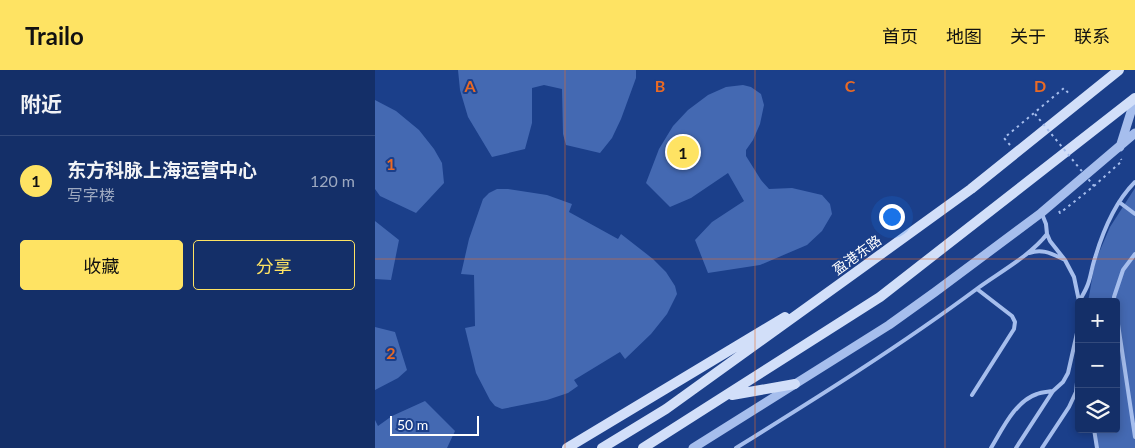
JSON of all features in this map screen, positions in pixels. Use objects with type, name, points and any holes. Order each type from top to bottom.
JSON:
[{"type":"main road","name":"盈港东路","points":[[601,448],[666,409],[841,283],[971,188],[1119,70]]},
{"type":"main road","points":[[643,448],[880,297],[1135,98]]},
{"type":"main road","points":[[567,448],[841,283]]},
{"type":"main road","points":[[727,396],[795,384]]},
{"type":"street","points":[[1120,147],[1135,98]]},
{"type":"street","points":[[693,448],[897,320],[1041,213],[1135,133]]},
{"type":"lane","points":[[1081,298],[1088,284],[1105,230],[1119,202],[1135,182]]},
{"type":"lane","points":[[1119,202],[1135,214]]},
{"type":"lane","points":[[1041,213],[1047,224],[1047,234],[1050,241],[1065,260],[1074,277],[1078,298]]},
{"type":"lane","points":[[736,448],[863,369],[933,322],[1042,242],[1047,234]]},
{"type":"lane","points":[[1024,255],[1035,251],[1047,251],[1065,260]]},
{"type":"lane","points":[[1114,298],[1123,270],[1135,254]]},
{"type":"lane","points":[[972,395],[1014,329],[1015,322],[1012,316],[977,289]]},
{"type":"lane","points":[[1120,338],[1135,436]]},
{"type":"lane","points":[[1016,448],[1053,391],[1063,382],[1068,373],[1075,342]]},
{"type":"lane","points":[[1042,448],[1069,407],[1076,388]]},
{"type":"lane","points":[[991,448],[1014,412],[1022,404],[1036,394],[1053,391]]},
{"type":"lane","points":[[1095,433],[1097,448]]},
{"type":"path","points":[[1005,138],[1064,88]]},
{"type":"path","points":[[1035,114],[1094,186]]},
{"type":"path","points":[[1060,213],[1122,161]]},
{"type":"building","points":[[458,70],[636,70],[636,78],[612,138],[600,153],[566,145],[563,134],[562,89],[544,85],[532,88],[532,123],[525,149],[492,157],[468,117],[460,90]]},
{"type":"building","points":[[743,85],[751,87],[761,94],[764,105],[760,124],[746,150],[746,156],[761,180],[769,189],[792,188],[822,195],[830,204],[832,214],[822,231],[807,245],[760,265],[708,273],[695,240],[712,222],[744,201],[728,173],[691,198],[670,207],[646,183],[659,149],[673,126],[688,110],[708,95],[726,87]]},
{"type":"building","points":[[375,100],[396,111],[419,130],[442,163],[444,183],[416,213],[380,196],[375,189]]},
{"type":"building","points":[[1135,188],[1135,448],[1096,448],[1093,433],[1120,433],[1120,298],[1089,298],[1095,262],[1110,227]]},
{"type":"building","points":[[497,189],[547,195],[572,204],[569,212],[618,239],[621,234],[653,259],[666,272],[675,286],[677,294],[667,314],[651,334],[625,359],[620,352],[574,380],[578,386],[568,393],[547,400],[502,409],[495,406],[490,400],[476,373],[465,328],[475,326],[474,275],[461,274],[469,239],[483,199]]},
{"type":"building","points":[[375,221],[399,240],[391,280],[375,279]]},
{"type":"building","points":[[375,327],[395,332],[407,370],[398,378],[375,390]]},
{"type":"building","points":[[425,401],[455,431],[447,448],[375,448],[375,420],[378,426],[392,416]]},
{"type":"place","name":"东方科脉上海运营中心","points":[[683,152]]}]
